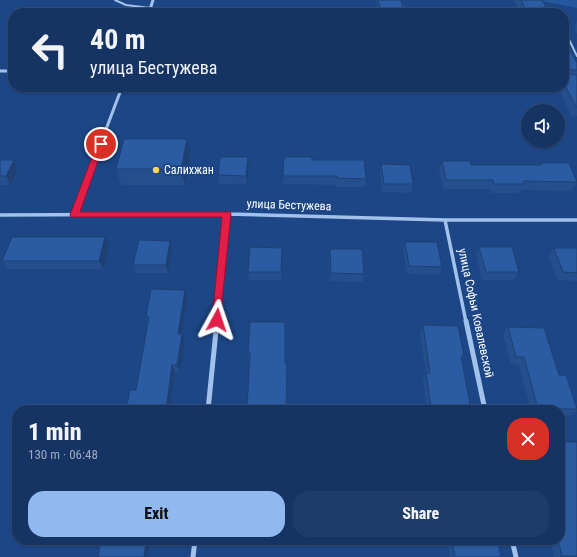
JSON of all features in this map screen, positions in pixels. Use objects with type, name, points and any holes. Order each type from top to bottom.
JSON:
[{"type":"street","points":[[150,8],[154,0]]},
{"type":"street","points":[[74,215],[120,92]]},
{"type":"street","points":[[208,405],[227,214]]},
{"type":"street","name":"улица Бестужева","points":[[0,215],[227,214],[445,220],[577,220]]},
{"type":"street","name":"улица Софьи Ковалевской","points":[[445,220],[484,405]]},
{"type":"street","points":[[193,557],[194,545]]},
{"type":"street","points":[[513,545],[516,557]]},
{"type":"lane","points":[[115,0],[126,5],[150,8]]},
{"type":"lane","points":[[569,39],[577,56]]},
{"type":"shaded area","points":[[536,0],[577,0],[577,8]]},
{"type":"building","points":[[378,0],[401,0],[403,8],[382,8],[379,6]]},
{"type":"building","points":[[521,0],[542,0],[546,8],[525,8]]},
{"type":"building","points":[[569,52],[571,52],[577,63],[577,70],[569,69]]},
{"type":"building","points":[[569,74],[577,75],[576,107],[568,92]]},
{"type":"building","points":[[124,139],[187,139],[181,169],[116,169]]},
{"type":"building","points":[[220,157],[248,157],[246,176],[218,175]]},
{"type":"building","points":[[284,157],[312,157],[312,160],[364,160],[366,179],[337,178],[337,176],[283,176]]},
{"type":"building","points":[[0,160],[14,160],[6,176],[0,176]]},
{"type":"building","points":[[442,161],[470,161],[471,165],[542,165],[541,163],[569,163],[577,182],[523,181],[524,184],[494,184],[493,180],[446,180]]},
{"type":"building","points":[[381,164],[410,165],[413,184],[384,184]]},
{"type":"building","points":[[12,237],[105,237],[99,261],[2,261]]},
{"type":"building","points":[[139,240],[170,241],[166,265],[133,265]]},
{"type":"building","points":[[405,242],[437,242],[442,267],[409,266]]},
{"type":"building","points":[[250,247],[282,248],[281,272],[248,272]]},
{"type":"building","points":[[479,247],[512,247],[519,272],[486,272]]},
{"type":"building","points":[[554,248],[577,248],[577,273],[563,272]]},
{"type":"building","points":[[330,249],[362,249],[364,274],[331,273]]},
{"type":"building","points":[[151,289],[185,290],[178,334],[182,334],[177,365],[172,365],[167,405],[127,405],[130,390],[136,390],[149,317],[146,317]]},
{"type":"building","points":[[250,322],[285,322],[285,363],[287,363],[286,405],[247,405],[250,352],[248,352]]},
{"type":"building","points":[[423,325],[458,326],[464,356],[461,356],[470,405],[431,405],[426,373],[430,373]]},
{"type":"building","points":[[508,327],[544,328],[559,375],[566,375],[577,409],[565,409],[565,405],[537,405],[524,357],[516,357]]},
{"type":"building","points":[[565,442],[577,442],[577,556],[562,556],[559,545],[565,545]]},
{"type":"building","points":[[100,545],[145,545],[144,557],[98,557]]},
{"type":"building","points":[[453,545],[498,545],[501,557],[455,557]]},
{"type":"place","name":"Салихжан","points":[[156,170]]},
{"type":"route","points":[[101,144],[74,215],[227,214],[217,320]]}]
